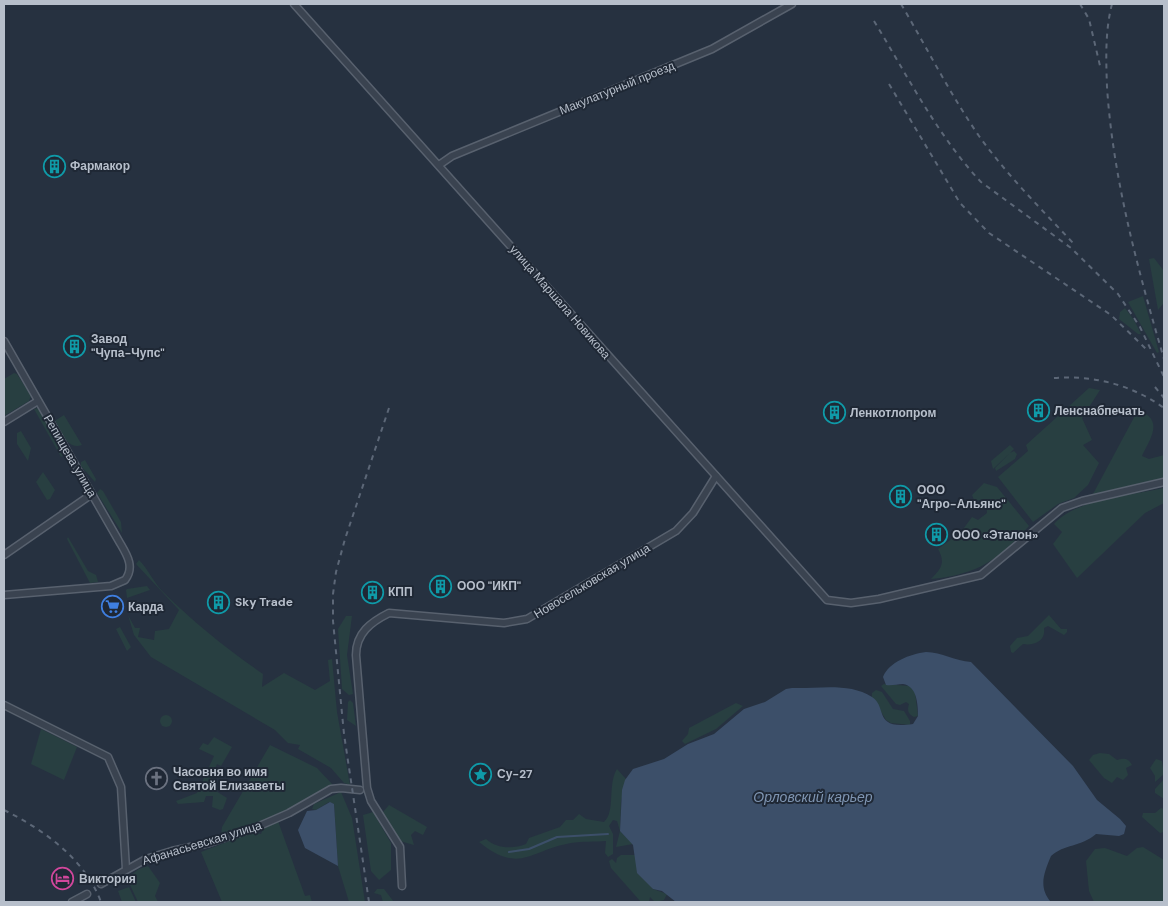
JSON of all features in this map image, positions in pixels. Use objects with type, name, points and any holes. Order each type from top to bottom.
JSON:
[{"type":"street","name":"улица Маршала Новикова","points":[[294,4],[827,600],[851,603],[878,599],[981,575],[1062,508],[1082,500],[1164,482]]},
{"type":"street","name":"Макулатурный проезд","points":[[439,165],[452,156],[712,49],[792,4]]},
{"type":"street","name":"Репищева улица","points":[[4,341],[129,558],[129,573],[121,583],[111,586],[4,595]]},
{"type":"street","points":[[4,422],[38,401]]},
{"type":"street","name":"Новосельковская улица","points":[[402,886],[400,847],[393,833],[371,801],[367,788],[356,655],[358,640],[372,622],[389,613],[504,623],[528,619],[676,530],[693,513],[716,476]]},
{"type":"street","points":[[4,554],[92,494]]},
{"type":"street","points":[[4,705],[108,757],[121,787],[126,869]]},
{"type":"street","name":"Афанасьевская улица","points":[[101,884],[126,869],[172,851],[209,844],[257,827],[289,813],[331,789],[360,790]]},
{"type":"street","points":[[72,902],[87,894]]},
{"type":"green space","points":[[1154,258],[1164,271],[1163,304],[1158,310],[1149,259]]},
{"type":"green space","points":[[1143,296],[1159,352],[1157,353],[1128,302]]},
{"type":"green space","points":[[1125,308],[1141,334],[1138,334],[1119,319],[1120,312]]},
{"type":"green space","points":[[14,373],[17,374],[31,396],[29,401],[4,416],[4,379]]},
{"type":"green space","points":[[1089,388],[1100,390],[1082,418],[1092,440],[1083,445],[1099,463],[1088,485],[1074,498],[1058,504],[1033,522],[998,477],[1028,451],[1026,445]]},
{"type":"green space","points":[[38,408],[65,454],[61,457],[34,409]]},
{"type":"green space","points":[[1138,410],[1146,414],[1153,424],[1151,437],[1142,456],[1149,459],[1164,455],[1164,478],[1093,494]]},
{"type":"green space","points":[[64,415],[82,445],[72,445],[63,435],[56,420]]},
{"type":"green space","points":[[21,431],[31,448],[28,461],[17,444],[17,433]]},
{"type":"green space","points":[[1010,445],[1014,449],[1010,453],[1014,451],[1017,454],[1015,459],[996,471],[995,468],[1009,454],[993,469],[991,461]]},
{"type":"green space","points":[[85,460],[96,479],[95,482],[81,466],[81,462]]},
{"type":"green space","points":[[43,472],[55,490],[50,499],[47,500],[36,482]]},
{"type":"green space","points":[[984,483],[997,487],[1029,526],[1007,548],[986,564],[962,574],[931,579],[942,562],[938,549],[961,532],[972,517],[978,520],[987,513],[986,501],[974,500],[972,495]]},
{"type":"green space","points":[[1164,488],[1164,503],[1145,513],[1077,578],[1053,544],[1062,532],[1054,524],[1076,509],[1090,503]]},
{"type":"green space","points":[[100,489],[121,522],[122,533],[97,493]]},
{"type":"green space","points":[[68,537],[88,571],[96,575],[98,582],[90,583],[67,539]]},
{"type":"green space","points":[[139,560],[162,591],[186,614],[223,645],[263,674],[262,687],[284,673],[315,690],[330,681],[328,660],[332,659],[337,712],[350,785],[344,783],[331,768],[298,749],[300,745],[288,743],[275,730],[151,657],[134,635],[128,615],[135,628],[140,628],[138,637],[154,640],[155,631],[169,629],[179,610],[136,564]]},
{"type":"green space","points":[[147,586],[150,590],[127,598],[127,589]]},
{"type":"green space","points":[[1049,615],[1061,629],[1067,629],[1064,635],[1048,626],[1044,628],[1043,636],[1038,642],[1023,644],[1013,653],[1011,652],[1010,646],[1017,638],[1028,636]]},
{"type":"green space","points":[[346,616],[352,616],[347,655],[353,694],[349,695],[342,689],[338,629]]},
{"type":"green space","points":[[120,627],[131,647],[127,651],[116,629]]},
{"type":"green space","points":[[884,684],[910,686],[915,692],[918,716],[910,715],[908,710],[909,704],[906,702],[900,705],[896,704],[881,686]]},
{"type":"green space","points":[[876,690],[882,692],[893,709],[904,711],[910,721],[910,725],[891,723],[886,720],[872,697],[872,693]]},
{"type":"green space","points":[[350,700],[353,703],[356,726],[347,720],[348,702]]},
{"type":"green space","points":[[736,703],[743,706],[716,729],[685,744],[682,741],[688,734],[689,728]]},
{"type":"green space","points":[[164,715],[168,715],[172,721],[168,727],[164,727],[160,723],[160,719]]},
{"type":"green space","points":[[41,729],[77,747],[64,780],[31,764]]},
{"type":"green space","points":[[214,737],[232,747],[221,766],[217,764],[208,786],[227,798],[223,809],[220,810],[212,807],[213,796],[206,796],[204,802],[178,804],[176,801],[197,793],[214,756],[199,749],[203,743],[208,745]]},
{"type":"green space","points":[[270,745],[317,768],[333,785],[283,813],[221,836],[222,827]]},
{"type":"green space","points":[[1100,753],[1109,754],[1117,760],[1128,760],[1132,765],[1126,768],[1128,775],[1123,780],[1117,777],[1112,783],[1104,778],[1089,760],[1093,755]]},
{"type":"green space","points":[[1156,759],[1162,761],[1164,774],[1155,782],[1155,776],[1150,768]]},
{"type":"green space","points":[[617,769],[626,779],[621,802],[620,831],[617,821],[613,820],[609,826],[613,834],[613,854],[608,857],[605,853],[606,841],[571,843],[525,858],[515,859],[493,852],[479,842],[486,839],[500,846],[521,846],[526,844],[529,838],[560,827],[566,820],[573,820],[579,814],[586,819],[604,822],[610,811],[612,782]]},
{"type":"green space","points":[[1164,779],[1164,799],[1155,793],[1155,789]]},
{"type":"green space","points":[[341,792],[352,818],[365,902],[349,902],[338,866],[334,804],[329,802],[316,810],[312,809],[314,804]]},
{"type":"green space","points":[[389,805],[427,827],[423,835],[415,831],[411,835],[414,845],[400,841],[383,812]]},
{"type":"green space","points":[[1161,808],[1164,809],[1164,832],[1160,833],[1142,817],[1143,813],[1155,813]]},
{"type":"green space","points":[[373,812],[391,843],[391,870],[379,880],[371,871],[363,815]]},
{"type":"green space","points":[[278,821],[305,896],[310,895],[312,902],[222,902],[201,852],[253,832],[261,834],[263,828]]},
{"type":"green space","points":[[620,831],[633,844],[616,847]]},
{"type":"green space","points":[[1143,847],[1164,860],[1164,902],[1094,902],[1089,891],[1086,861],[1095,849],[1105,848],[1127,856],[1137,848]]},
{"type":"green space","points":[[621,855],[636,855],[653,889],[667,894],[664,900],[655,902],[650,897],[649,902],[641,902],[611,868],[609,861],[612,859],[616,863],[617,858]]},
{"type":"green space","points":[[148,866],[160,883],[155,896],[158,902],[138,902],[130,885],[130,876],[139,869]]},
{"type":"green space","points":[[129,887],[136,902],[122,902],[118,891]]},
{"type":"green space","points":[[377,889],[384,889],[394,902],[383,902],[381,895],[374,893]]},
{"type":"water","name":"Орловский карьер","points":[[926,652],[938,653],[971,662],[1073,766],[1097,800],[1126,826],[1124,834],[1119,836],[1096,834],[1084,841],[1061,849],[1051,856],[1044,874],[1043,885],[1051,902],[676,902],[662,891],[653,889],[637,873],[633,845],[620,831],[622,790],[625,780],[633,769],[664,759],[688,744],[714,734],[744,709],[765,702],[786,689],[792,688],[833,687],[853,689],[863,692],[877,701],[886,721],[900,725],[913,724],[918,716],[914,692],[908,685],[886,685],[883,677],[895,663],[913,655]]},
{"type":"water","points":[[330,802],[334,804],[338,866],[305,848],[298,830],[307,811],[316,810]]},
{"type":"waterway","points":[[509,852],[529,849],[557,837],[608,834]]},
{"type":"railway","points":[[901,4],[948,87],[979,136],[1013,178],[1075,245]]},
{"type":"railway","points":[[1080,4],[1089,19],[1101,70]]},
{"type":"railway","points":[[1112,4],[1107,35],[1106,66],[1115,156],[1136,258],[1164,359]]},
{"type":"railway","points":[[874,21],[923,104],[965,164],[981,182],[1071,248],[1118,294],[1140,327],[1164,377]]},
{"type":"railway","points":[[889,84],[960,203],[989,233],[1111,315],[1146,349]]},
{"type":"railway","points":[[1054,378],[1084,378],[1112,383],[1139,393],[1164,408]]},
{"type":"railway","points":[[1155,387],[1164,398]]},
{"type":"railway","points":[[369,902],[344,734],[333,621],[333,594],[336,572],[345,539],[389,408]]},
{"type":"railway","points":[[4,810],[34,827],[62,847],[85,872],[101,902]]},
{"type":"place","name":"Фармакор","points":[[54,166]]},
{"type":"place","name":"Завод \"Чупа-Чупс\"","points":[[75,346]]},
{"type":"place","name":"Ленснабпечать","points":[[1038,411]]},
{"type":"place","name":"Ленкотлопром","points":[[834,413]]},
{"type":"place","name":"ООО \"Агро-Альянс\"","points":[[901,497]]},
{"type":"place","name":"ООО «Эталон»","points":[[936,535]]},
{"type":"place","name":"ООО \"ИКП\"","points":[[441,586]]},
{"type":"place","name":"КПП","points":[[372,592]]},
{"type":"place","name":"Sky Trade","points":[[219,602]]},
{"type":"place","name":"Карда","points":[[112,607]]},
{"type":"place","name":"Су-27","points":[[481,774]]},
{"type":"place","name":"Часовня во имя Святой Елизаветы","points":[[157,779]]},
{"type":"place","name":"Виктория","points":[[63,879]]}]
